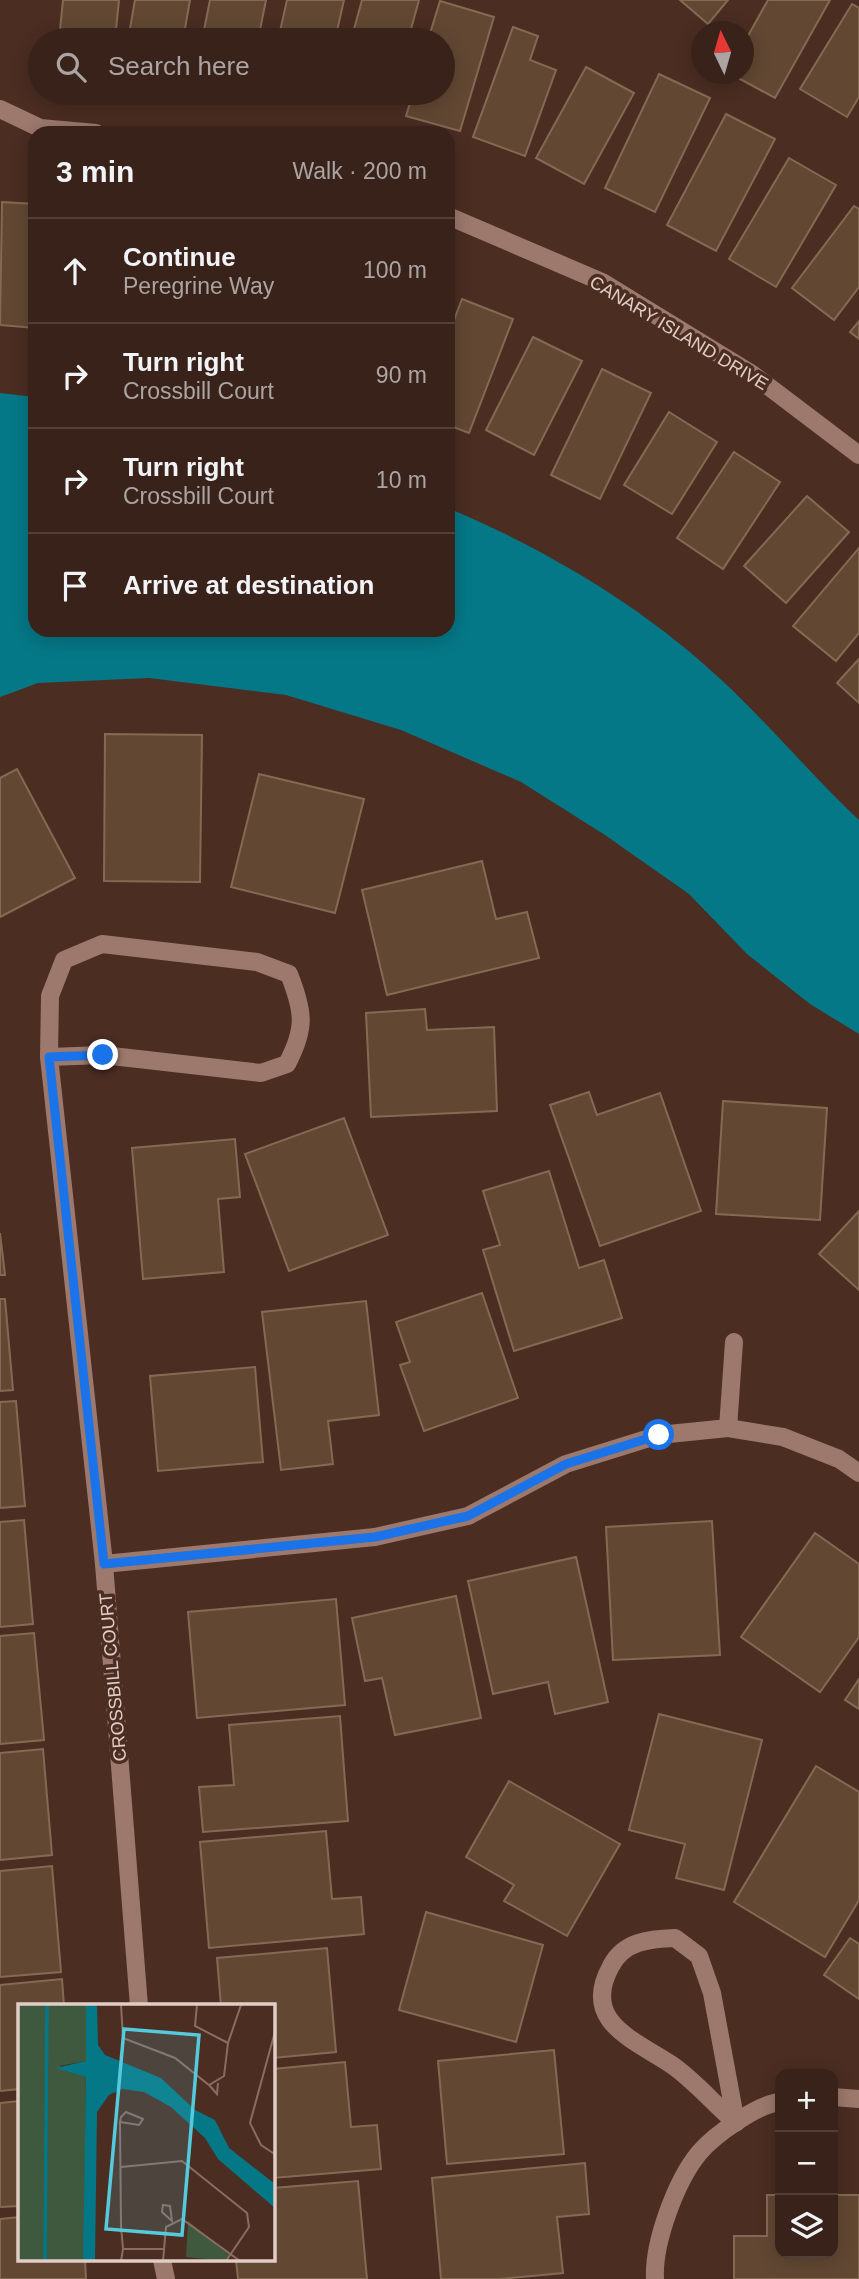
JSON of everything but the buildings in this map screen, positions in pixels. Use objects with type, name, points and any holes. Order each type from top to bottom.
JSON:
[{"type":"street","points":[[0,109],[36,126]]},
{"type":"street","name":"CANARY ISLAND DRIVE","points":[[455,219],[602,282],[752,374],[859,455]]},
{"type":"street","name":"CROSSBILL COURT","points":[[49,1057],[103,1055],[261,1073],[287,1064],[301,1037],[301,1003],[289,974],[257,962],[102,944],[64,960],[50,996],[49,1057],[104,1564],[139,2004]]},
{"type":"street","points":[[728,1428],[734,1342]]},
{"type":"street","points":[[104,1564],[375,1537],[468,1516],[566,1464],[659,1435],[728,1428],[783,1437],[839,1459],[859,1473]]},
{"type":"street","points":[[675,1938],[699,1956],[712,1993],[736,2123],[673,2066],[615,2030],[602,2003],[606,1974],[617,1954],[644,1939],[675,1938]]},
{"type":"street","points":[[838,2097],[859,2099]]},
{"type":"street","points":[[655,2279],[654,2261],[673,2199],[699,2152],[766,2103],[775,2102]]},
{"type":"water","points":[[0,393],[28,396],[28,637],[455,637],[455,511],[561,563],[666,633],[729,687],[859,820],[859,1034],[810,1004],[747,954],[689,894],[605,835],[521,782],[401,730],[286,695],[149,678],[38,683],[0,697]]},
{"type":"route","points":[[103,1055],[49,1057],[104,1564],[375,1537],[468,1516],[566,1464],[659,1435]]}]
